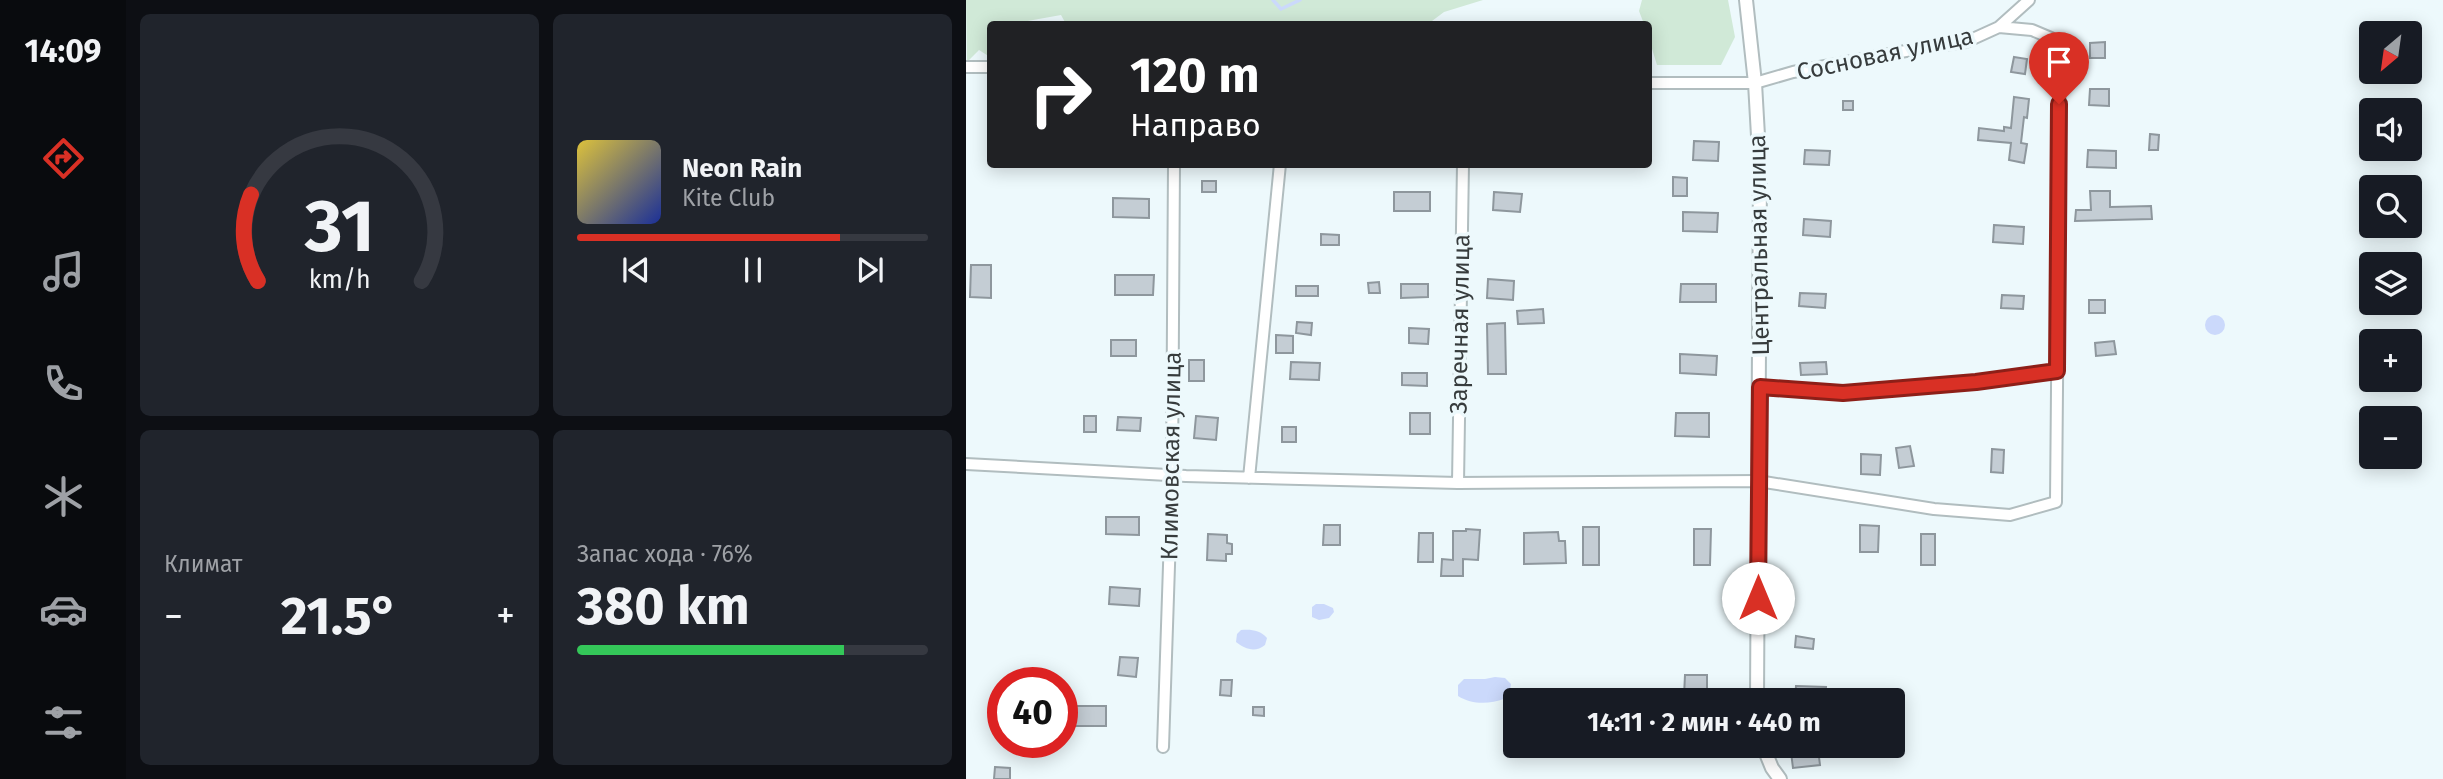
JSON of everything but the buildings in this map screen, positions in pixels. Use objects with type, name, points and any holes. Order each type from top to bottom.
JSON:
[{"type":"street","name":"Центральная улица","points":[[1746,0],[1755,83],[1760,171],[1757,688]]},
{"type":"street","points":[[1999,27],[2029,0]]},
{"type":"street","name":"Сосновая улица","points":[[1652,83],[1755,83],[1793,72],[1966,42],[1999,27],[2032,30],[2051,38],[2060,50],[2056,502],[2010,515],[1934,509],[1758,481]]},
{"type":"street","points":[[966,67],[987,67]]},
{"type":"street","name":"Климовская улица","points":[[1163,747],[1172,475],[1174,168]]},
{"type":"street","points":[[1248,478],[1280,168]]},
{"type":"street","name":"Заречная улица","points":[[1458,483],[1463,168]]},
{"type":"street","points":[[1760,387],[1843,393],[1976,382],[2057,371]]},
{"type":"street","points":[[966,464],[1248,478],[1458,483],[1758,481]]},
{"type":"street","points":[[1768,758],[1780,779]]},
{"type":"green space","points":[[966,0],[1483,0],[1444,12],[1432,21],[1064,21],[1061,15],[1028,21],[987,21],[987,55],[979,50],[967,62]]},
{"type":"green space","points":[[1642,0],[1728,0],[1735,37],[1721,65],[1657,65],[1652,49],[1652,21],[1643,21],[1639,11]]},
{"type":"water","points":[[2215,315],[2222,318],[2225,325],[2222,332],[2215,335],[2208,332],[2205,325],[2208,318]]},
{"type":"water","points":[[1316,604],[1333,608],[1334,612],[1329,618],[1319,620],[1312,617],[1312,607]]},
{"type":"water","points":[[1241,630],[1261,633],[1267,638],[1265,645],[1254,649],[1239,644],[1236,642],[1237,634]]},
{"type":"water","points":[[1505,678],[1511,684],[1510,688],[1503,688],[1503,699],[1481,703],[1458,696],[1458,685],[1464,679]]},
{"type":"waterway","points":[[1273,0],[1281,9],[1300,0]]},
{"type":"route","points":[[1758,598],[1760,387],[1843,393],[1976,382],[2057,371],[2059,104]]}]
